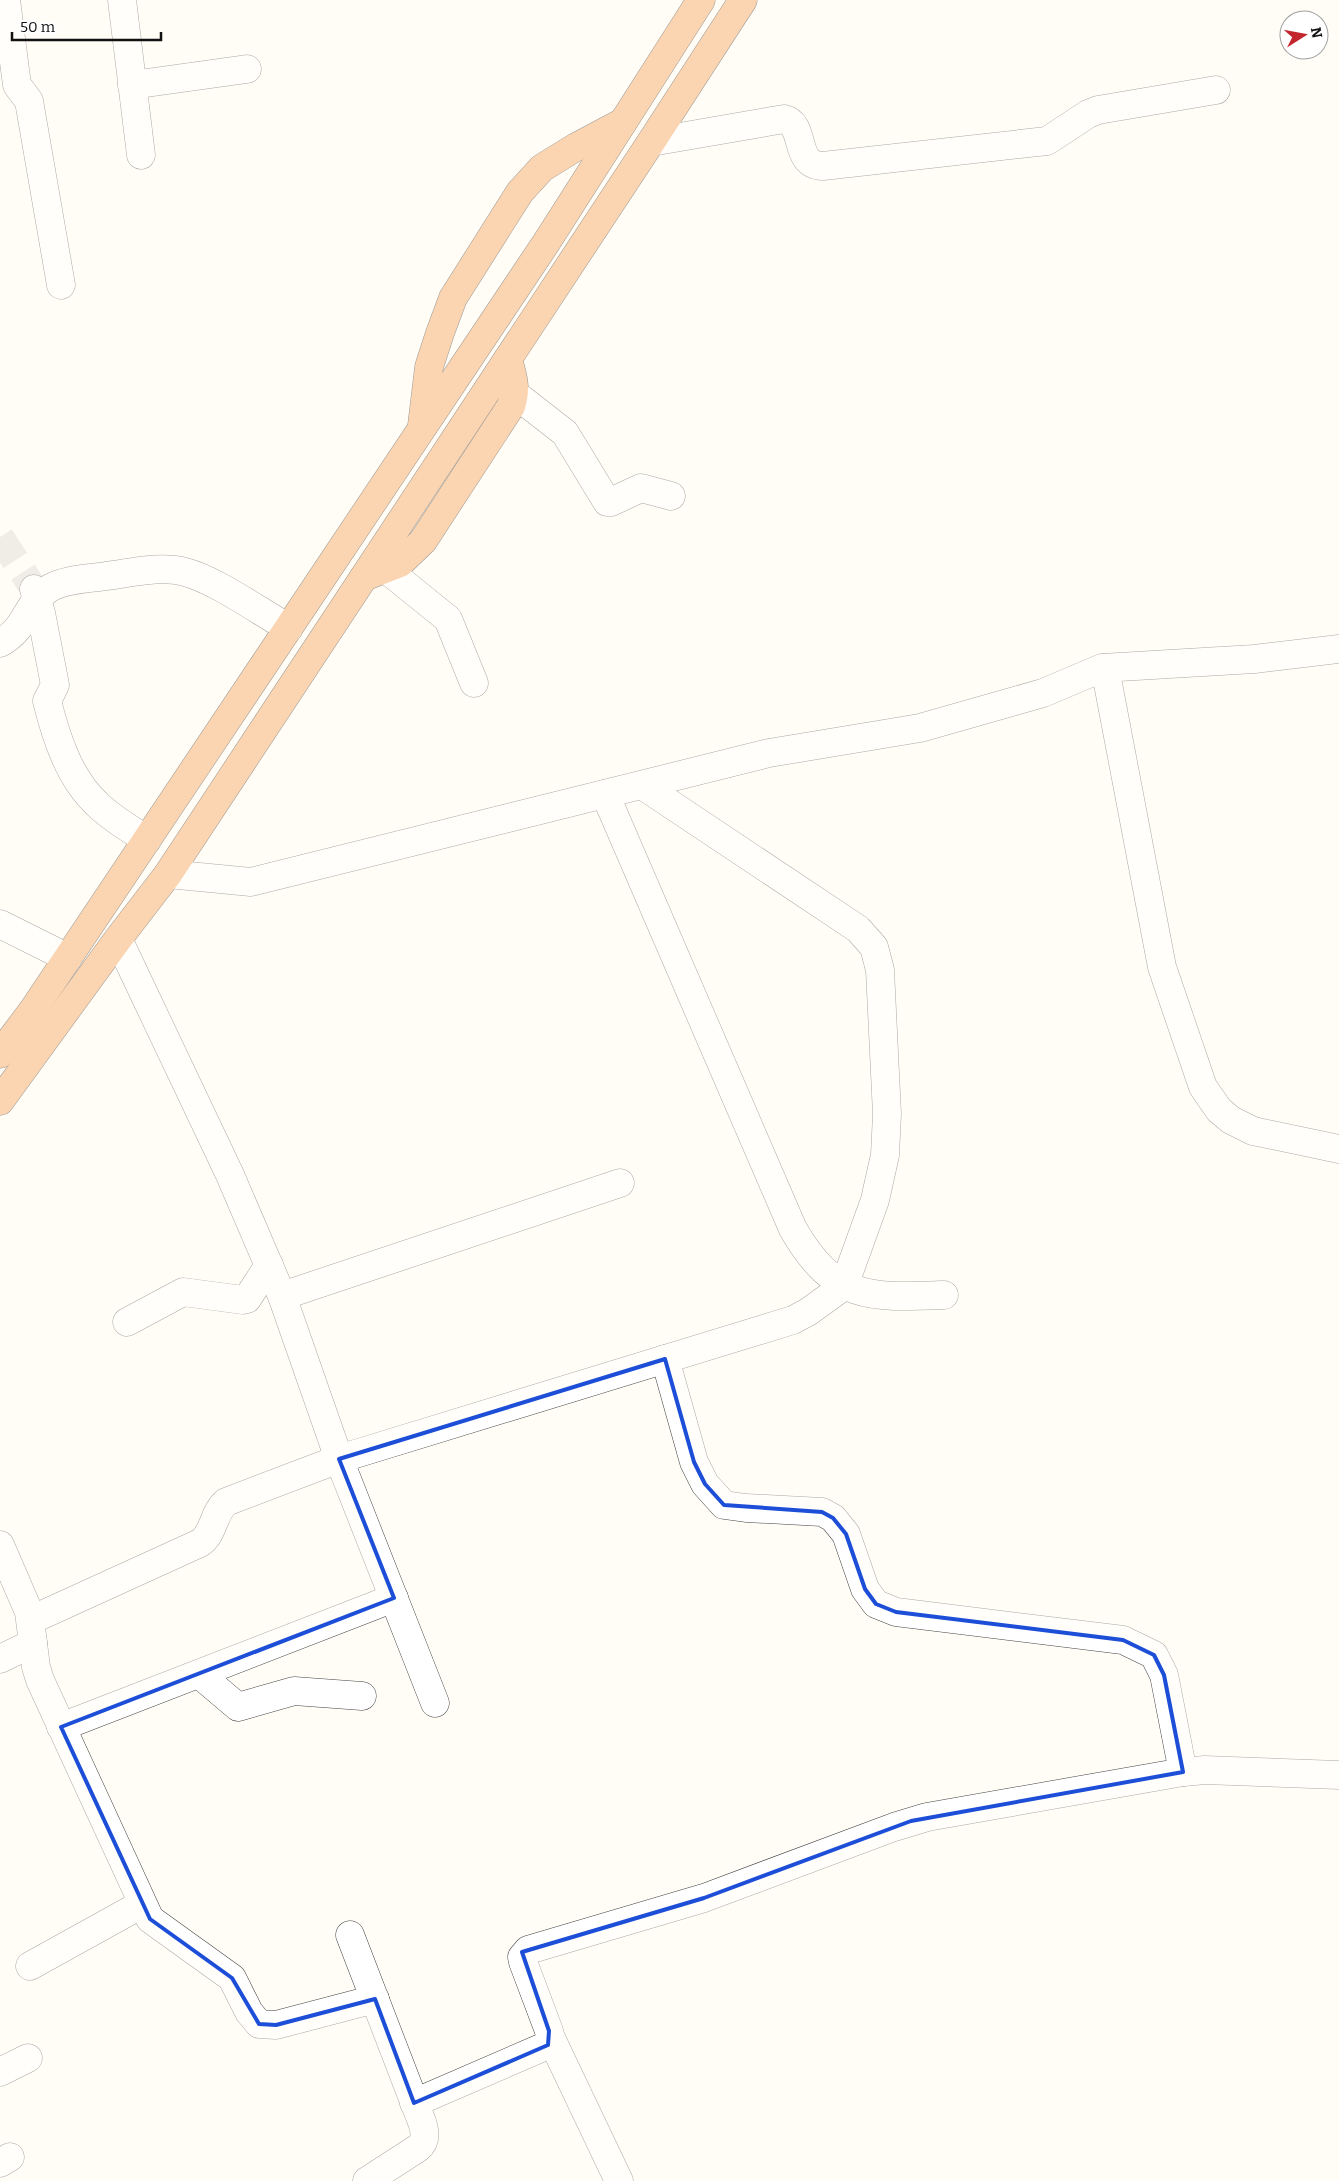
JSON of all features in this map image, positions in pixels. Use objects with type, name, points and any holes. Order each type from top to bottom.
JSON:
[{"type":"highway","points":[[0,1054],[33,1010],[421,431],[546,243],[701,0]]},
{"type":"highway","points":[[0,1101],[118,939],[168,874],[375,573],[508,359],[743,0]]},
{"type":"highway","points":[[421,431],[430,368],[453,298],[520,192],[542,168],[623,122]]},
{"type":"highway","points":[[375,573],[400,563],[423,541],[510,406],[515,394],[515,382],[508,359]]},
{"type":"street","points":[[6,0],[17,85],[29,101],[60,285]]},
{"type":"street","points":[[122,0],[141,155]]},
{"type":"street","points":[[132,85],[247,69]]},
{"type":"street","points":[[651,142],[784,119],[793,124],[805,158],[815,166],[823,166],[1046,141],[1088,114],[1098,110],[1216,90]]},
{"type":"street","points":[[515,394],[565,433],[607,502],[611,502],[641,488],[671,496]]},
{"type":"street","points":[[0,643],[19,629],[36,593],[68,582],[152,570],[185,572],[210,583],[289,628]]},
{"type":"street","points":[[375,573],[448,619],[474,683]]},
{"type":"street","points":[[36,593],[55,685],[47,701],[60,745],[77,778],[95,803],[147,840]]},
{"type":"street","points":[[168,874],[251,882],[774,752],[920,728],[1036,695],[1105,668],[1254,659],[1339,649]]},
{"type":"street","points":[[1105,668],[1160,960],[1203,1087],[1219,1110],[1253,1131],[1339,1149]]},
{"type":"street","points":[[0,1659],[32,1632],[200,1543],[207,1537],[218,1510],[226,1502],[339,1459],[801,1317],[844,1286],[875,1200],[885,1155],[887,1133],[888,1114],[880,970],[874,947],[858,929],[642,785]]},
{"type":"street","points":[[605,794],[793,1229],[813,1260],[827,1275],[844,1286],[860,1293],[883,1296],[944,1295]]},
{"type":"street","points":[[0,924],[68,958]]},
{"type":"street","points":[[118,939],[230,1175],[282,1296],[339,1459],[435,1703]]},
{"type":"street","points":[[282,1296],[620,1183]]},
{"type":"street","points":[[127,1322],[183,1292],[247,1299],[269,1265]]},
{"type":"street","points":[[665,1359],[694,1462],[705,1484],[724,1504],[746,1508],[822,1512],[833,1518],[846,1534],[866,1589],[876,1604],[896,1612],[1123,1640],[1154,1655],[1164,1675],[1183,1772]]},
{"type":"street","points":[[0,1545],[32,1632],[37,1673],[150,1919],[235,1981],[249,2012],[259,2024],[276,2024],[374,1999]]},
{"type":"street","points":[[61,1726],[394,1598]]},
{"type":"street","points":[[199,1674],[238,1707],[294,1691],[362,1696]]},
{"type":"street","points":[[619,2181],[550,2036],[523,1962],[522,1957],[528,1950],[704,1898],[911,1821],[1183,1772],[1217,1770],[1339,1775]]},
{"type":"street","points":[[30,1966],[142,1904]]},
{"type":"street","points":[[350,1935],[425,2130],[422,2145],[367,2181]]},
{"type":"street","points":[[414,2103],[544,2048],[551,2041],[550,2036]]},
{"type":"street","points":[[0,2072],[28,2058]]},
{"type":"highlighted area","points":[[665,1359],[694,1462],[705,1484],[724,1505],[822,1512],[833,1518],[846,1534],[865,1589],[876,1604],[896,1612],[1123,1640],[1154,1655],[1164,1675],[1183,1772],[911,1821],[704,1898],[522,1952],[549,2031],[548,2045],[414,2103],[375,1999],[276,2025],[259,2024],[232,1978],[150,1919],[61,1727],[394,1598],[339,1459]]},
{"type":"tunnel","points":[[0,537],[34,589]]}]
